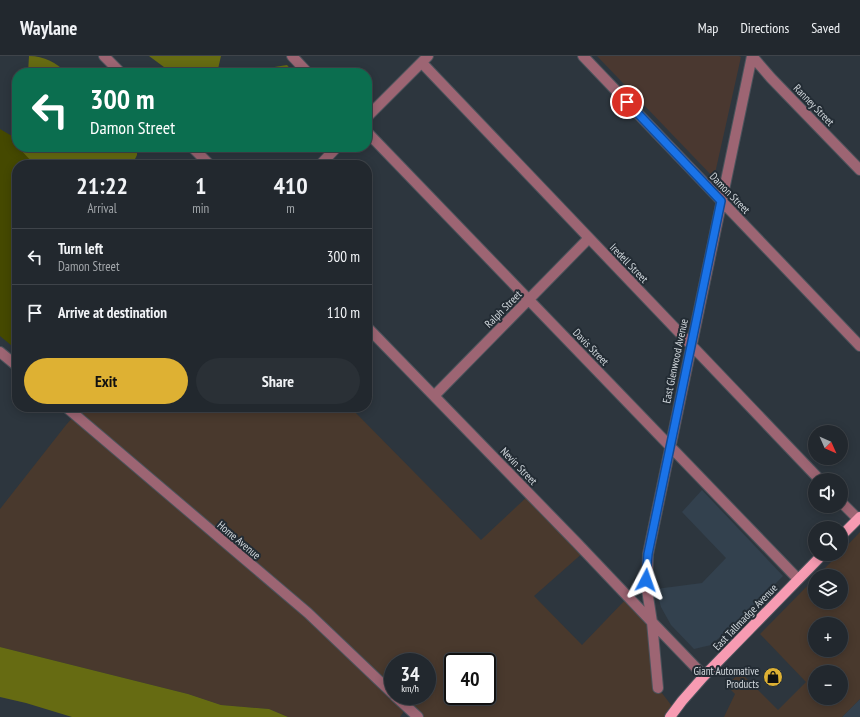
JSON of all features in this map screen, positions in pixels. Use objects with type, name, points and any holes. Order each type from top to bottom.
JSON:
[{"type":"main road","points":[[848,529],[859,518]]},
{"type":"main road","name":"East Tallmadge Avenue","points":[[670,717],[704,676],[816,561]]},
{"type":"street","points":[[104,56],[116,68]]},
{"type":"street","points":[[292,56],[303,68]]},
{"type":"street","name":"Damon Street","points":[[583,56],[860,346]]},
{"type":"street","name":"East Glenwood Avenue","points":[[658,688],[652,622],[646,585],[648,554],[752,56]]},
{"type":"street","name":"Ranney Street","points":[[752,56],[771,78],[860,170]]},
{"type":"street","points":[[372,112],[425,59]]},
{"type":"street","name":"Iredell Street","points":[[425,59],[589,238],[813,473]]},
{"type":"street","name":"Davis Street","points":[[372,137],[798,580]]},
{"type":"street","points":[[197,152],[205,160]]},
{"type":"street","points":[[325,160],[332,152]]},
{"type":"street","name":"Ralph Street","points":[[434,396],[589,238]]},
{"type":"street","name":"Nevin Street","points":[[372,332],[652,622]]},
{"type":"street","points":[[0,352],[12,362]]},
{"type":"street","name":"Home Avenue","points":[[80,412],[177,503],[308,613],[384,685]]},
{"type":"street","points":[[848,508],[859,518]]},
{"type":"street","points":[[652,622],[704,676]]},
{"type":"street","points":[[405,705],[418,717]]},
{"type":"shaded area","points":[[29,56],[35,56],[50,61],[61,68],[28,68]]},
{"type":"shaded area","points":[[149,56],[221,56],[218,68],[165,68]]},
{"type":"shaded area","points":[[597,56],[741,57],[714,178]]},
{"type":"shaded area","points":[[287,65],[290,68],[268,68]]},
{"type":"shaded area","points":[[0,129],[12,136],[12,152],[40,152],[56,160],[12,160],[12,346],[0,336]]},
{"type":"shaded area","points":[[23,152],[137,152],[134,160],[30,160]]},
{"type":"shaded area","points":[[78,412],[355,412],[481,540],[530,494],[585,551],[534,596],[582,645],[628,597],[652,622],[658,688],[675,710],[670,717],[418,717],[407,707],[400,717],[288,717],[269,709],[221,705],[188,694],[0,647],[0,509]]},
{"type":"shaded area","points":[[702,490],[783,576],[736,623],[711,645],[694,649],[671,625],[661,607],[656,589],[702,583],[726,558],[682,512]]},
{"type":"shaded area","points":[[860,532],[860,699],[842,717],[724,717],[735,694],[727,686],[740,672],[778,710],[806,682],[760,634],[808,585],[808,609],[848,609],[848,569],[824,569],[832,561],[848,561],[848,545]]},
{"type":"shaded area","points":[[0,647],[188,694],[221,705],[269,709],[288,717],[72,717],[0,697]]},
{"type":"shaded area","points":[[860,699],[860,717],[842,717]]},
{"type":"place","name":"Giant Automative Products","points":[[773,677]]},
{"type":"route","points":[[627,102],[721,201],[648,554],[646,580]]}]
